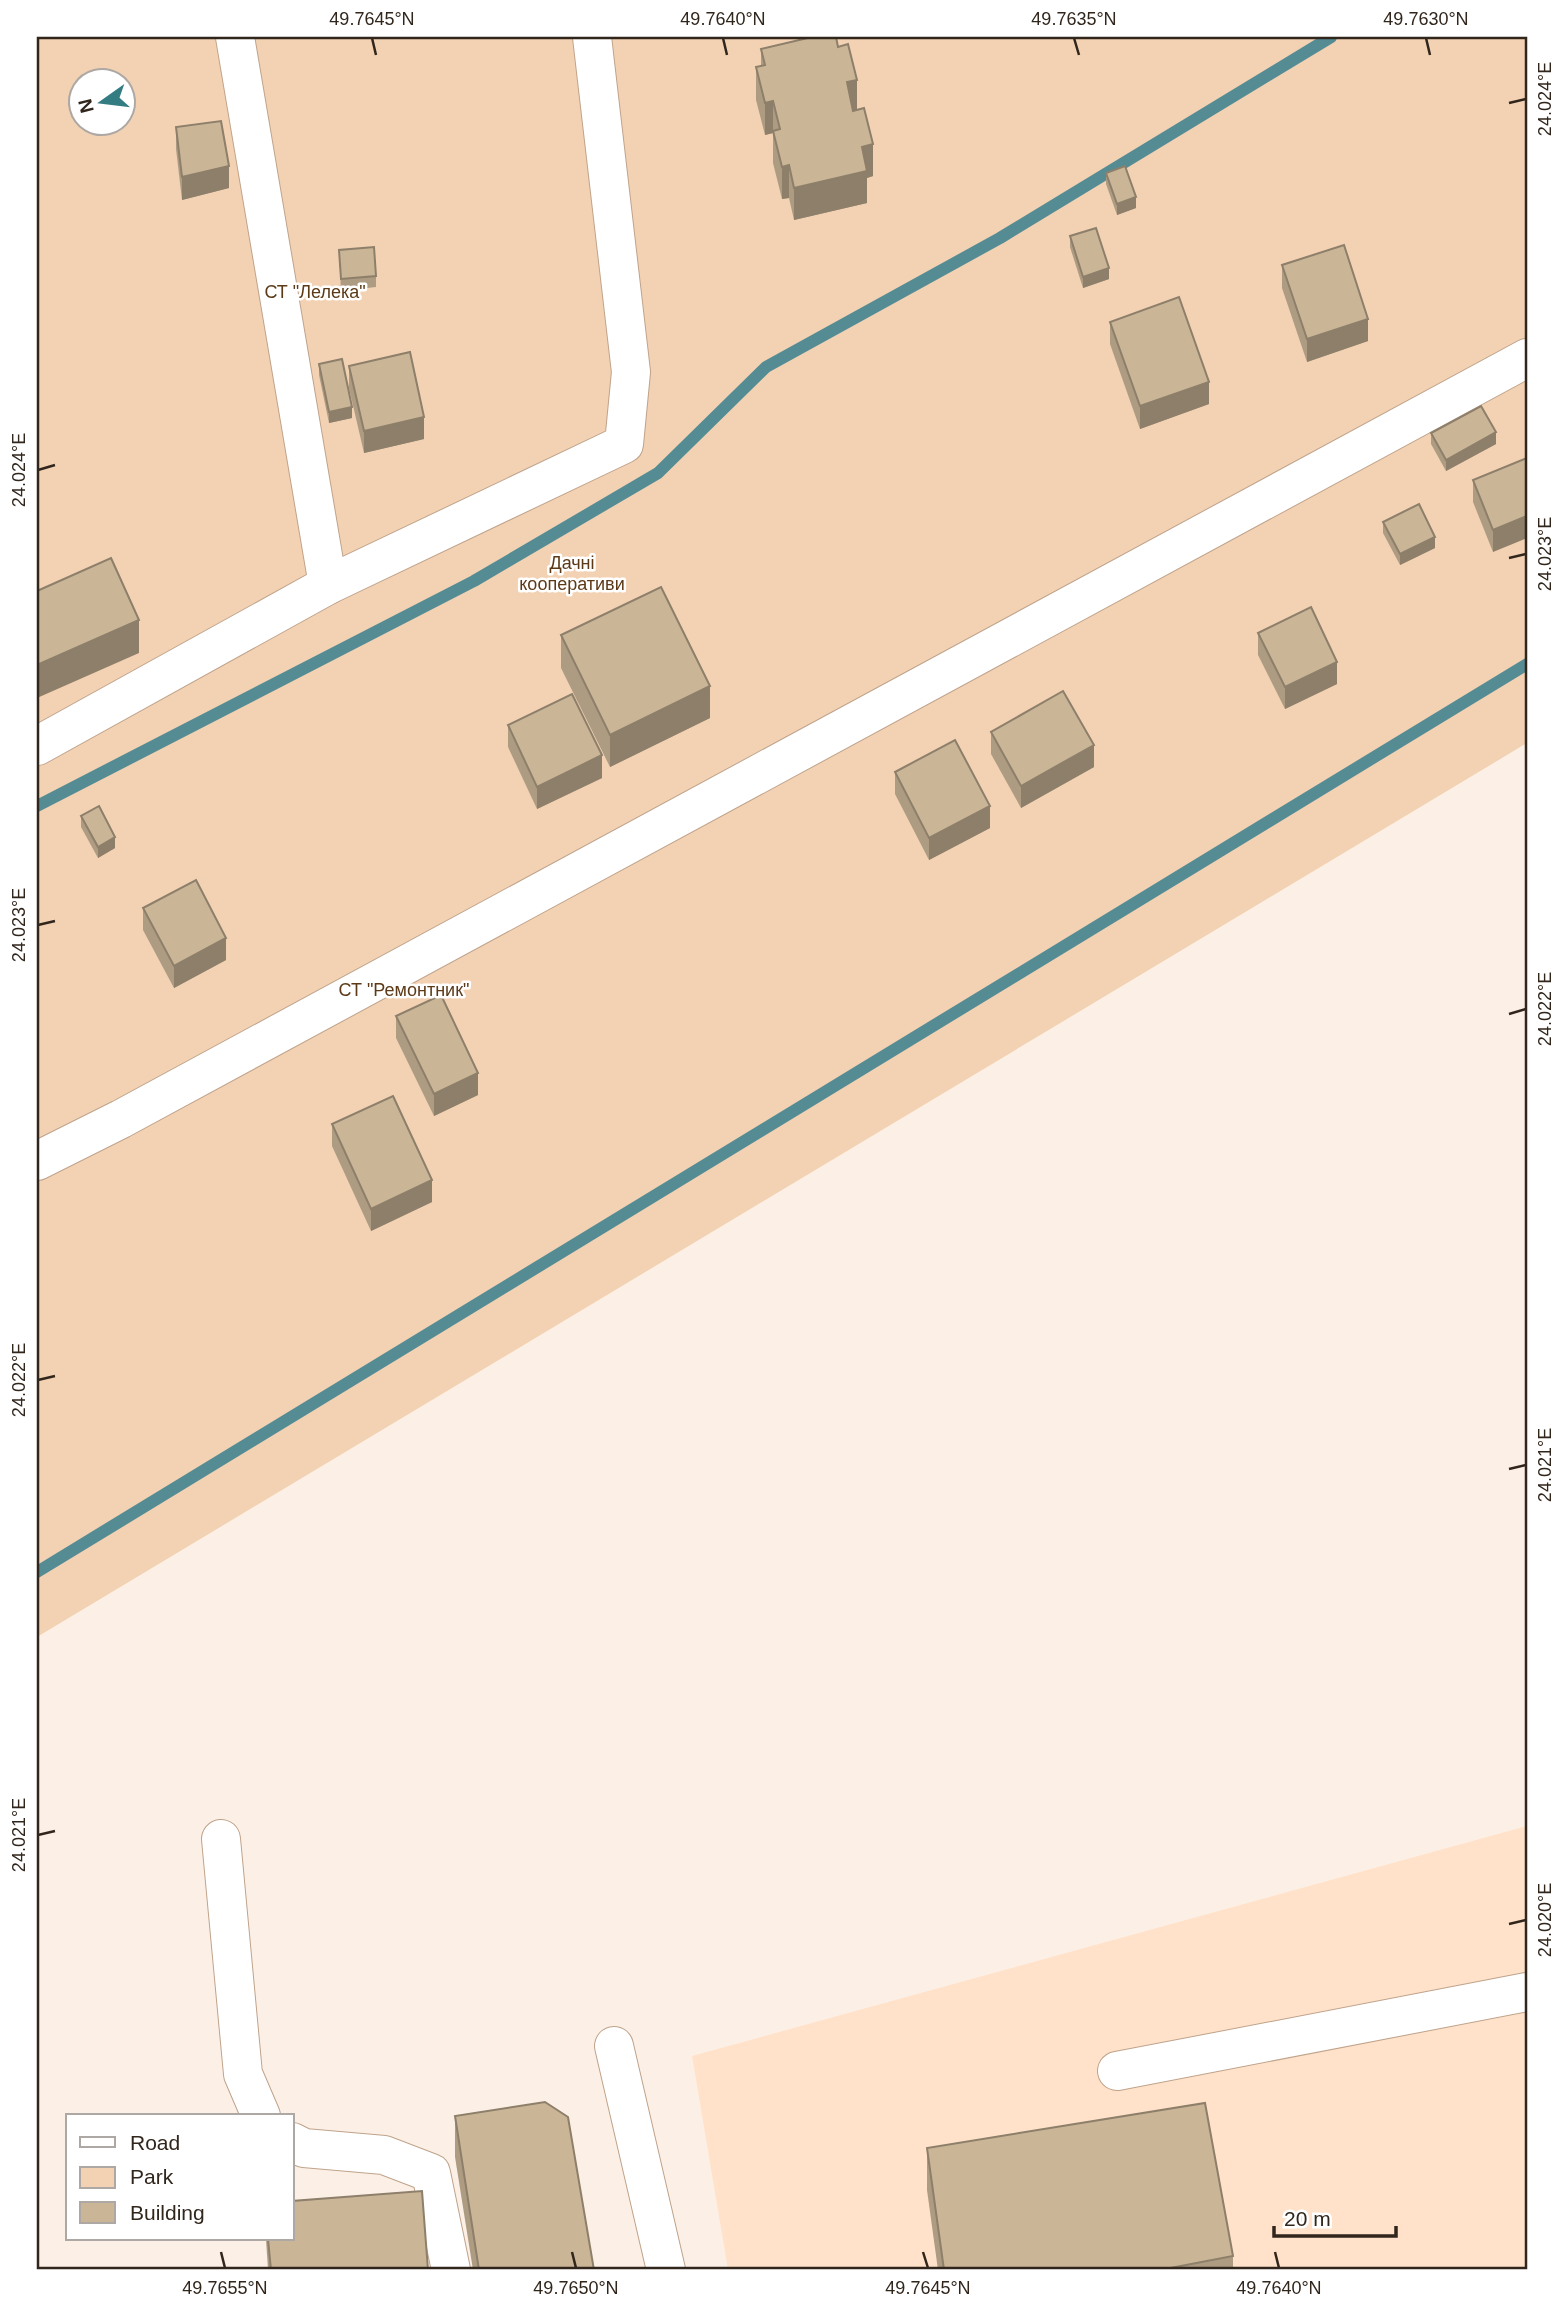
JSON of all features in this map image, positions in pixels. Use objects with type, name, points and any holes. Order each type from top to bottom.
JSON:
[{"type":"street","points":[[235,37],[328,585]]},
{"type":"street","points":[[37,746],[328,585],[624,444],[631,372],[592,37]]},
{"type":"street","points":[[37,1161],[121,1119],[1527,358]]},
{"type":"street","points":[[221,1839],[243,2074],[260,2114]]},
{"type":"street","points":[[1117,2071],[1527,1992]]},
{"type":"street","points":[[614,2046],[666,2270]]},
{"type":"street","points":[[294,2143],[304,2148],[384,2155],[431,2173],[451,2270]]},
{"type":"shaded area","points":[[1527,1826],[1527,2270],[728,2270],[692,2056]]},
{"type":"green space","name":"Дачні кооперативи","points":[[37,37],[1527,37],[1527,743],[37,1637]]},
{"type":"building","points":[[812,37],[836,37],[838,47],[848,44],[857,80],[847,82],[853,111],[864,108],[873,144],[862,147],[867,171],[794,188],[789,165],[782,167],[773,131],[780,129],[773,101],[765,103],[756,67],[765,65],[761,49]]},
{"type":"building","points":[[221,121],[229,166],[182,177],[176,127]]},
{"type":"building","points":[[1125,166],[1136,197],[1117,204],[1106,173]]},
{"type":"building","points":[[1096,228],[1109,268],[1083,277],[1070,236]]},
{"type":"building","points":[[1344,245],[1368,319],[1307,339],[1282,265]]},
{"type":"building","points":[[374,247],[376,276],[341,279],[339,250]]},
{"type":"building","points":[[1179,297],[1209,382],[1140,406],[1110,322]]},
{"type":"building","points":[[410,352],[424,417],[364,431],[349,366]]},
{"type":"building","points":[[342,359],[352,407],[329,412],[319,364]]},
{"type":"building","points":[[1481,406],[1496,432],[1446,460],[1431,433]]},
{"type":"building","points":[[1527,458],[1527,516],[1493,530],[1473,480]]},
{"type":"building","points":[[1419,504],[1435,537],[1400,554],[1383,522]]},
{"type":"building","points":[[111,558],[139,620],[37,665],[37,591]]},
{"type":"building","points":[[661,587],[710,686],[610,735],[561,635]]},
{"type":"building","points":[[1311,607],[1337,662],[1285,687],[1258,633]]},
{"type":"building","points":[[1063,691],[1094,745],[1021,786],[991,732]]},
{"type":"building","points":[[572,694],[602,755],[537,787],[508,725]]},
{"type":"building","points":[[955,740],[990,806],[929,838],[895,772]]},
{"type":"building","points":[[99,806],[115,837],[98,847],[81,816]]},
{"type":"building","points":[[196,880],[226,938],[174,966],[143,908]]},
{"type":"building","points":[[441,995],[478,1073],[434,1094],[396,1016]]},
{"type":"building","points":[[393,1096],[432,1180],[371,1209],[332,1124]]},
{"type":"building","points":[[545,2102],[568,2117],[594,2270],[479,2270],[455,2116]]},
{"type":"building","points":[[1205,2103],[1233,2256],[1160,2270],[944,2270],[927,2148]]},
{"type":"building","points":[[422,2191],[428,2270],[271,2270],[268,2240],[294,2240],[294,2201]]},
{"type":"waterway","points":[[37,806],[474,581],[658,473],[766,367],[1000,238],[1331,37]]},
{"type":"waterway","points":[[37,1572],[1527,664]]},
{"type":"park label","name":"СТ \"Лелека\"","points":[[315,292]]},
{"type":"park label","name":"СТ \"Ремонтник\"","points":[[404,990]]}]
